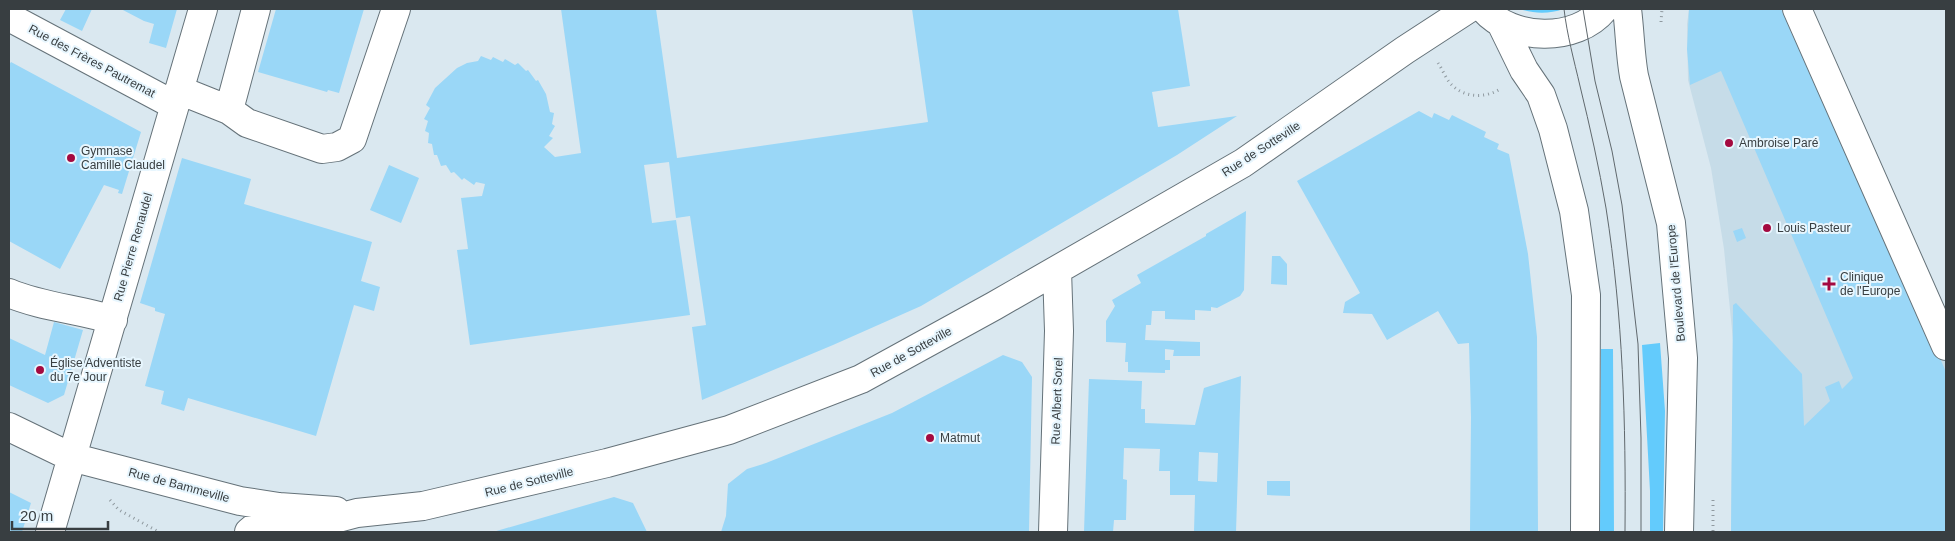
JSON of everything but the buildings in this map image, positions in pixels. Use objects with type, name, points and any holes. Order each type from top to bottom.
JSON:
[{"type":"street","name":"Rue Pierre Renaudel","points":[[50,532],[203,9]]},
{"type":"street","points":[[229,110],[256,9]]},
{"type":"street","name":"Rue des Frères Pautremat","points":[[9,17],[177,98],[229,110],[247,123],[322,149],[337,147],[352,139],[396,9]]},
{"type":"street","name":"Rue de Sotteville","points":[[357,513],[422,506],[486,493],[607,463],[729,430],[861,379],[1057,270],[1243,163],[1404,50],[1468,9]]},
{"type":"street","points":[[1493,16],[1521,32],[1543,35],[1567,31],[1585,24],[1604,9]]},
{"type":"street","name":"Boulevard de l'Europe","points":[[1627,9],[1633,68],[1671,223],[1683,358],[1679,532]]},
{"type":"street","points":[[1797,9],[1946,346]]},
{"type":"street","points":[[1493,16],[1524,70],[1541,95],[1553,129],[1574,211],[1586,295],[1585,532]]},
{"type":"street","name":"Rue Albert Sorel","points":[[1053,532],[1059,331],[1057,270]]},
{"type":"street","points":[[9,293],[30,302],[88,312],[113,320]]},
{"type":"street","name":"Rue de Bammeville","points":[[9,427],[71,456],[240,501],[282,520],[357,513]]},
{"type":"street","points":[[249,532],[282,520]]},
{"type":"path","points":[[1441,67],[1453,86],[1474,96],[1489,95],[1504,86]]},
{"type":"shaded area","points":[[1520,9],[1563,9],[1542,13]]},
{"type":"shaded area","name":"Clinique de l'Europe","points":[[1689,9],[1813,9],[1946,319],[1946,532],[1731,532],[1733,340],[1724,249],[1711,168],[1688,80],[1687,24]]},
{"type":"shaded area","points":[[1660,343],[1665,411],[1663,532],[1650,532],[1650,491],[1642,345]]},
{"type":"shaded area","points":[[1601,349],[1613,349],[1614,532],[1600,532]]},
{"type":"tram line","points":[[1564,9],[1591,132],[1612,248],[1622,370],[1625,532]]},
{"type":"tram line","points":[[1583,9],[1595,81],[1612,151],[1622,205],[1638,344],[1641,532]]},
{"type":"place","name":"Ambroise Paré","points":[[1729,143]]},
{"type":"place","name":"Gymnase Camille Claudel","points":[[71,158]]},
{"type":"place","name":"Louis Pasteur","points":[[1767,228]]},
{"type":"place","name":"Clinique de l'Europe","points":[[1829,284]]},
{"type":"place","name":"Église Adventiste du 7e Jour","points":[[40,370]]},
{"type":"place","name":"Matmut","points":[[930,438]]}]
